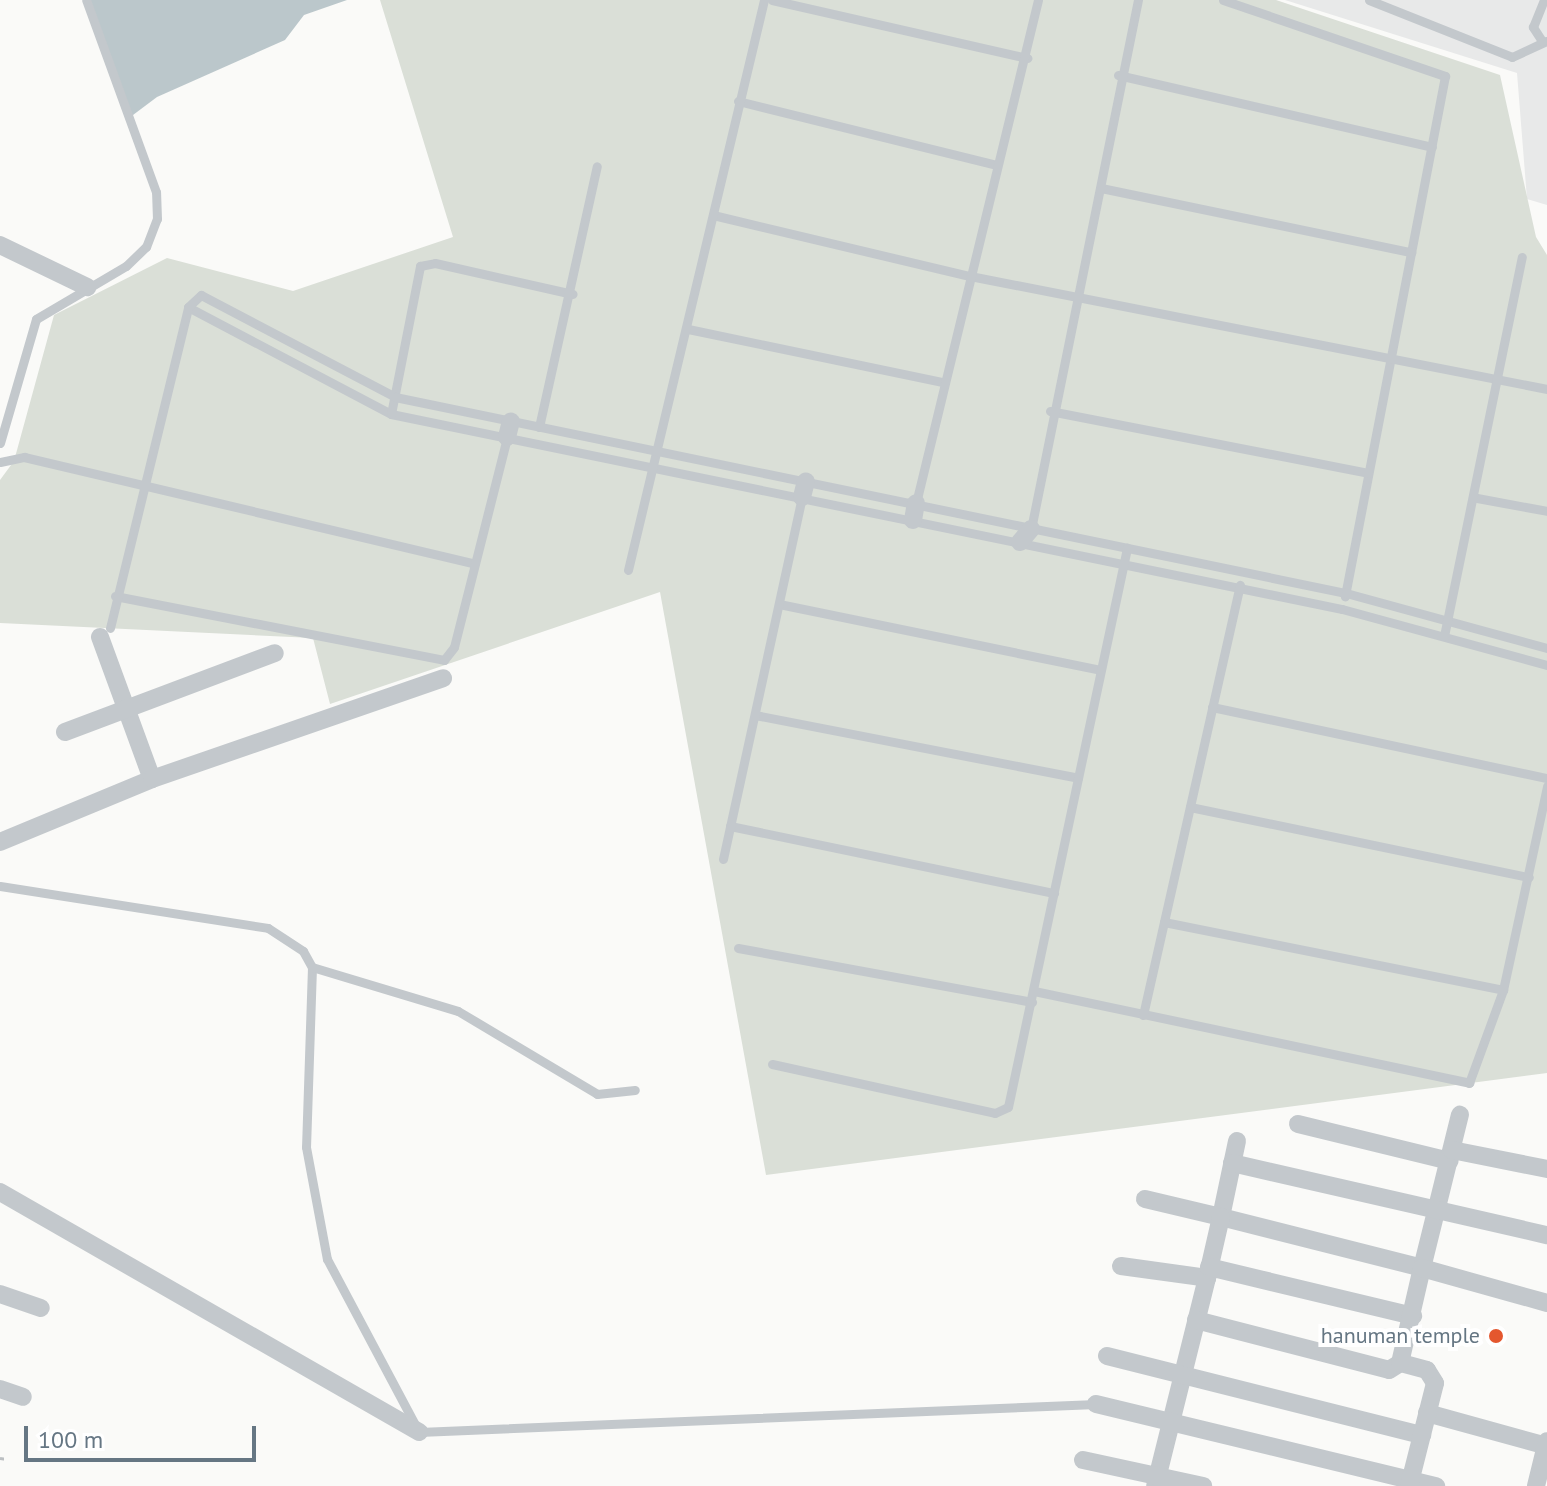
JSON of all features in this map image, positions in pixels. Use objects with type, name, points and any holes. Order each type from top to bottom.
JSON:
[{"type":"street","points":[[0,245],[87,287]]},
{"type":"street","points":[[105,633],[127,712],[152,779]]},
{"type":"street","points":[[65,732],[127,712],[275,653]]},
{"type":"street","points":[[0,842],[152,779],[443,678]]},
{"type":"street","points":[[1196,1320],[1389,1370],[1400,1363],[1460,1115]]},
{"type":"street","points":[[1298,1124],[1451,1155],[1547,1169]]},
{"type":"street","points":[[1157,1481],[1237,1141]]},
{"type":"street","points":[[1232,1163],[1547,1235]]},
{"type":"street","points":[[0,1192],[419,1432]]},
{"type":"street","points":[[1145,1199],[1422,1268],[1547,1303]]},
{"type":"street","points":[[1121,1266],[1208,1273],[1413,1316]]},
{"type":"street","points":[[0,1294],[41,1308]]},
{"type":"street","points":[[1107,1356],[1184,1372],[1422,1435]]},
{"type":"street","points":[[1400,1363],[1433,1376],[1410,1483]]},
{"type":"street","points":[[0,1389],[23,1397]]},
{"type":"street","points":[[1096,1404],[1410,1483],[1436,1486]]},
{"type":"street","points":[[1427,1413],[1547,1444],[1536,1486]]},
{"type":"street","points":[[1083,1460],[1157,1481],[1203,1486]]},
{"type":"lane","points":[[0,443],[36,319],[146,247],[157,219],[156,192],[86,0]]},
{"type":"lane","points":[[628,570],[650,466],[688,329],[738,101],[764,0]]},
{"type":"lane","points":[[772,0],[1027,58]]},
{"type":"lane","points":[[915,511],[942,382],[996,165],[1027,58],[1038,0]]},
{"type":"lane","points":[[1025,536],[1101,188],[1118,75],[1138,0]]},
{"type":"lane","points":[[1223,0],[1438,70],[1446,88],[1342,609]]},
{"type":"lane","points":[[1369,0],[1512,57],[1544,41],[1533,27],[1544,0]]},
{"type":"lane","points":[[1118,75],[1432,147]]},
{"type":"lane","points":[[738,101],[996,165]]},
{"type":"lane","points":[[539,427],[573,294],[597,166]]},
{"type":"lane","points":[[1101,188],[1411,252]]},
{"type":"lane","points":[[713,215],[970,276],[1547,389]]},
{"type":"lane","points":[[1444,636],[1502,380],[1522,257]]},
{"type":"lane","points":[[391,414],[420,266],[435,263],[573,294]]},
{"type":"lane","points":[[105,633],[188,307],[194,298],[209,296],[395,397],[509,429],[650,466],[804,489],[1025,536],[1124,563],[1342,609],[1547,665]]},
{"type":"lane","points":[[188,307],[391,414],[509,429],[539,427],[654,450],[804,489],[1025,536],[1127,548],[1346,593],[1547,648]]},
{"type":"lane","points":[[688,329],[942,382]]},
{"type":"lane","points":[[1050,411],[1368,473]]},
{"type":"lane","points":[[115,596],[444,660],[474,563],[509,429]]},
{"type":"lane","points":[[0,462],[24,457],[139,490],[474,563]]},
{"type":"lane","points":[[723,859],[804,489]]},
{"type":"lane","points":[[1477,498],[1547,511]]},
{"type":"lane","points":[[772,1064],[995,1113],[1013,1096],[1127,548]]},
{"type":"lane","points":[[1143,1015],[1243,572]]},
{"type":"lane","points":[[779,604],[1100,670]]},
{"type":"lane","points":[[1212,707],[1547,778]]},
{"type":"lane","points":[[755,715],[1078,778]]},
{"type":"lane","points":[[1034,991],[1469,1083],[1503,990],[1547,786]]},
{"type":"lane","points":[[1190,807],[1529,877]]},
{"type":"lane","points":[[730,826],[1054,893]]},
{"type":"lane","points":[[0,886],[268,928],[287,935],[312,967],[458,1011],[597,1094],[635,1090]]},
{"type":"lane","points":[[1164,922],[1503,990]]},
{"type":"lane","points":[[738,948],[1032,1002]]},
{"type":"lane","points":[[312,967],[306,1147],[327,1259],[419,1432],[1096,1404]]},
{"type":"path","points":[[0,1458],[7,1459]]},
{"type":"shaded area","points":[[86,0],[347,0],[304,15],[285,40],[157,97],[129,118]]},
{"type":"shaded area","points":[[380,0],[1276,0],[1500,75],[1536,237],[1547,255],[1547,1073],[766,1175],[660,592],[330,704],[313,638],[0,623],[0,480],[14,461],[54,315],[167,258],[293,291],[453,237]]},
{"type":"shaded area","points":[[1285,0],[1547,0],[1547,205],[1527,199],[1517,73]]},
{"type":"place","name":"hanuman temple","points":[[1496,1336]]}]
